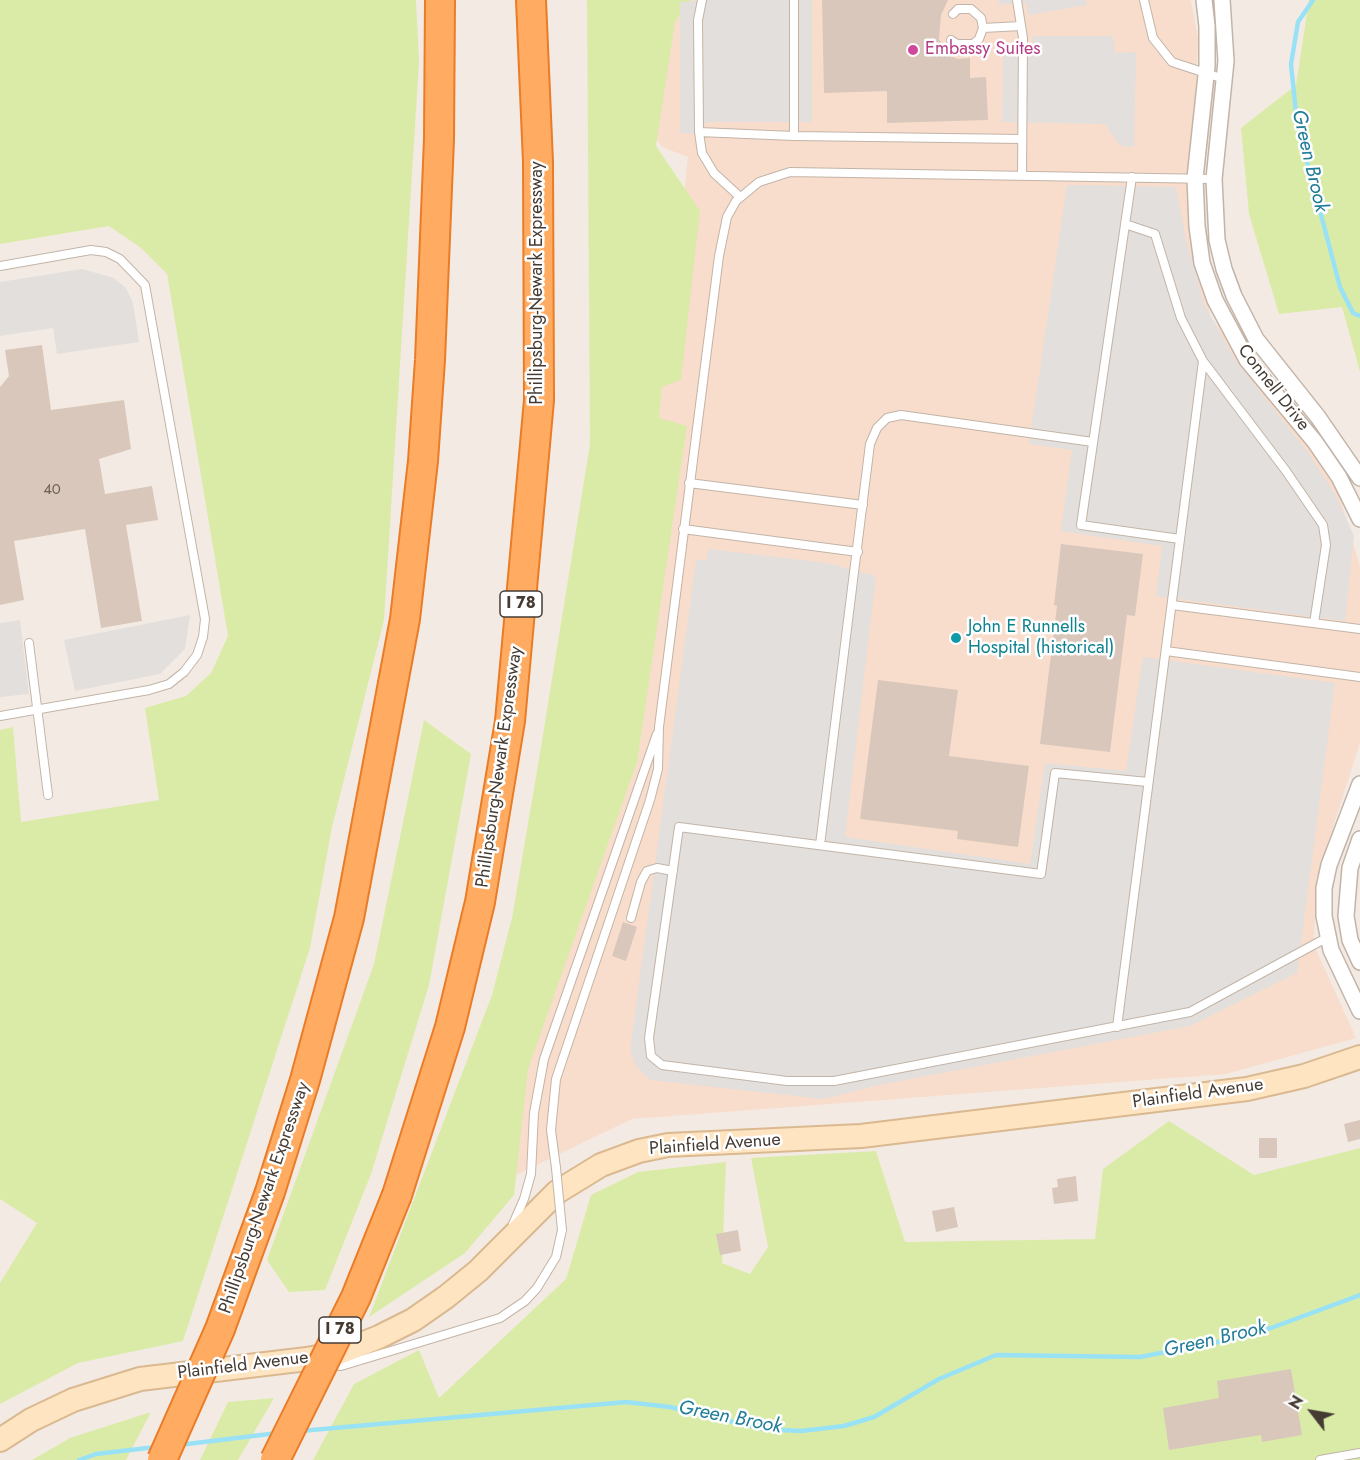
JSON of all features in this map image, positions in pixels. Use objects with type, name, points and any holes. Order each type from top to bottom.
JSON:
[{"type":"highway","name":"Phillipsburg-Newark Expressway","points":[[162,1460],[220,1329],[270,1192],[305,1080],[349,918],[368,825],[405,619],[423,461],[430,360],[439,139],[440,0]]},
{"type":"highway","name":"Phillipsburg-Newark Expressway","points":[[275,1460],[356,1297],[397,1195],[456,1004],[480,902],[510,721],[539,400],[538,162],[531,0]]},
{"type":"main road","name":"Plainfield Avenue","points":[[0,1440],[31,1420],[73,1400],[140,1379],[307,1359],[339,1353],[413,1320],[477,1271],[544,1203],[573,1181],[601,1165],[639,1151],[679,1145],[861,1136],[1247,1089],[1304,1076],[1360,1058]]},
{"type":"street","name":"Connell Drive","points":[[1204,0],[1207,26],[1206,74],[1195,178],[1201,254],[1215,300],[1247,360],[1315,442],[1339,477],[1360,519]]},
{"type":"street","name":"Connell Drive","points":[[1222,0],[1226,31],[1224,79],[1214,179],[1217,240],[1224,269],[1243,316],[1262,348],[1318,417],[1360,478]]},
{"type":"street","points":[[1360,784],[1329,865],[1324,888],[1324,916],[1328,937],[1336,962],[1360,1011]]},
{"type":"street","points":[[1360,839],[1350,868],[1346,916],[1350,940],[1360,962]]},
{"type":"lane","points":[[702,0],[698,20],[699,132],[702,153],[714,173],[740,197]]},
{"type":"lane","points":[[794,0],[794,136]]},
{"type":"lane","points":[[1017,0],[1021,26],[1022,176]]},
{"type":"lane","points":[[1144,0],[1153,38],[1172,62],[1224,79]]},
{"type":"lane","points":[[951,40],[957,44],[973,44],[979,39],[983,28],[981,18],[971,9],[958,9],[953,14]]},
{"type":"lane","points":[[983,28],[1021,26]]},
{"type":"lane","points":[[699,132],[794,136],[1022,139]]},
{"type":"lane","points":[[307,1359],[341,1366],[500,1318],[525,1301],[537,1288],[556,1257],[562,1230],[551,1130],[556,1079],[654,786],[683,529],[722,236],[727,218],[740,197],[759,182],[790,172],[1214,179]]},
{"type":"lane","points":[[1132,177],[1081,525],[1180,539]]},
{"type":"lane","points":[[1125,224],[1148,229],[1160,241],[1166,274],[1181,318],[1203,361],[1286,471],[1323,525],[1326,544],[1314,623]]},
{"type":"lane","points":[[0,266],[91,250],[106,252],[120,260],[145,285],[204,619],[203,637],[197,655],[184,672],[169,684],[149,690],[0,716]]},
{"type":"lane","points":[[1117,1027],[1203,361]]},
{"type":"lane","points":[[820,845],[873,436],[882,422],[893,415],[1094,442]]},
{"type":"lane","points":[[689,483],[863,505]]},
{"type":"lane","points":[[683,529],[858,552]]},
{"type":"lane","points":[[1172,605],[1360,629]]},
{"type":"lane","points":[[29,643],[48,795]]},
{"type":"lane","points":[[1166,651],[1360,677]]},
{"type":"lane","points":[[506,1241],[524,1199],[531,1174],[534,1113],[544,1059],[659,727]]},
{"type":"lane","points":[[1149,782],[1055,773],[1041,874],[679,827],[649,1038],[651,1056],[662,1065],[821,1083],[1190,1011],[1328,937]]},
{"type":"lane","points":[[631,918],[641,882],[647,871],[657,868],[673,871]]},
{"type":"lane","points":[[1320,1460],[1360,1453]]},
{"type":"shaded area","points":[[622,0],[1191,0],[1198,39],[1193,160],[1210,316],[1336,484],[1360,567],[1360,743],[1316,880],[1314,945],[1356,1038],[1226,1074],[632,1119],[491,1187],[622,742],[688,157],[662,147],[631,104]]},
{"type":"shaded area","points":[[812,0],[812,122],[708,122],[691,134],[680,133],[680,2]]},
{"type":"shaded area","points":[[998,0],[1086,0],[1087,5],[1028,15],[1026,2],[1000,5]]},
{"type":"shaded area","points":[[1033,36],[1113,36],[1115,53],[1136,52],[1134,147],[1120,146],[1105,124],[1002,122],[1003,54],[1031,55]]},
{"type":"shaded area","points":[[1067,185],[1176,187],[1186,240],[1204,304],[1235,360],[1310,455],[1336,496],[1354,536],[1345,621],[1156,596],[1162,546],[1061,531],[1072,450],[1029,444]]},
{"type":"shaded area","points":[[82,269],[114,278],[126,288],[133,303],[139,342],[57,354],[53,328],[0,336],[0,282]]},
{"type":"shaded area","points":[[709,549],[827,563],[876,576],[845,837],[1030,864],[1045,763],[1126,771],[1143,657],[1335,683],[1297,973],[1190,1026],[879,1085],[823,1099],[650,1080],[636,1066],[630,1050],[696,560],[706,560]]},
{"type":"shaded area","points":[[190,615],[185,649],[160,674],[75,691],[64,640]]},
{"type":"shaded area","points":[[20,620],[29,694],[0,697],[0,623]]},
{"type":"green space","points":[[0,0],[416,0],[419,62],[384,620],[332,827],[310,948],[183,1341],[78,1363],[0,1404],[0,1283],[37,1223],[0,1199],[0,730],[13,727],[21,822],[159,800],[145,708],[186,696],[211,673],[228,636],[167,274],[141,248],[109,226],[0,244]]},
{"type":"green space","points":[[587,0],[691,0],[675,22],[656,146],[700,211],[681,380],[662,387],[659,418],[687,426],[637,762],[528,1069],[514,1195],[465,1253],[369,1317],[492,995],[512,918],[541,747],[590,444]]},
{"type":"green space","points":[[1309,0],[1360,0],[1360,372],[1342,307],[1279,314],[1249,214],[1241,128],[1296,85]]},
{"type":"green space","points":[[424,720],[471,754],[429,985],[371,1174],[325,1290],[289,1292],[267,1260],[374,964]]},
{"type":"green space","points":[[1169,1121],[1254,1175],[1360,1148],[1360,1460],[313,1460],[354,1384],[419,1350],[439,1398],[566,1279],[591,1195],[638,1172],[726,1162],[722,1263],[750,1274],[768,1247],[751,1158],[876,1151],[905,1242],[1095,1239],[1103,1169]]},
{"type":"green space","points":[[274,1398],[238,1460],[200,1460],[228,1402]]},
{"type":"green space","points":[[151,1412],[126,1460],[32,1460],[70,1438]]},
{"type":"building","points":[[822,0],[948,0],[941,15],[939,39],[949,55],[958,59],[970,58],[970,78],[986,77],[988,120],[887,123],[887,91],[824,93]]},
{"type":"building","points":[[42,345],[51,410],[124,400],[131,449],[99,459],[105,494],[152,486],[158,520],[126,525],[142,621],[101,628],[85,529],[14,541],[24,600],[0,605],[0,387],[9,376],[5,350]]},
{"type":"building","points":[[1061,544],[1143,554],[1135,616],[1127,615],[1110,752],[1040,744],[1057,606],[1054,605]]},
{"type":"building","points":[[878,680],[958,690],[949,756],[1029,766],[1018,847],[957,839],[958,831],[860,819]]},
{"type":"building","points":[[623,922],[637,927],[626,961],[612,956]]},
{"type":"building","points":[[1360,1120],[1360,1139],[1348,1142],[1344,1124]]},
{"type":"building","points":[[1259,1138],[1277,1138],[1277,1158],[1259,1158]]},
{"type":"building","points":[[1076,1176],[1078,1201],[1054,1204],[1052,1188],[1058,1187],[1057,1179]]},
{"type":"building","points":[[954,1207],[958,1227],[936,1232],[932,1211]]},
{"type":"building","points":[[738,1230],[741,1251],[720,1255],[716,1234]]},
{"type":"building","points":[[1291,1369],[1302,1435],[1262,1442],[1261,1435],[1169,1450],[1163,1408],[1219,1398],[1217,1381]]},
{"type":"waterway","name":"Green Brook","points":[[1313,0],[1298,22],[1291,64],[1297,123],[1340,287],[1353,313],[1360,316]]},
{"type":"waterway","name":"Green Brook","points":[[301,1431],[626,1402],[670,1407],[764,1429],[801,1431],[844,1426],[874,1417],[939,1379],[996,1355],[1140,1357],[1218,1342],[1271,1328],[1360,1295]]},
{"type":"waterway","name":"Green Brook","points":[[179,1445],[278,1433]]},
{"type":"waterway","name":"Green Brook","points":[[79,1460],[96,1454],[156,1447]]},
{"type":"place","name":"Embassy Suites","points":[[913,50]]},
{"type":"place","name":"John E Runnells Hospital (historical)","points":[[956,638]]}]
